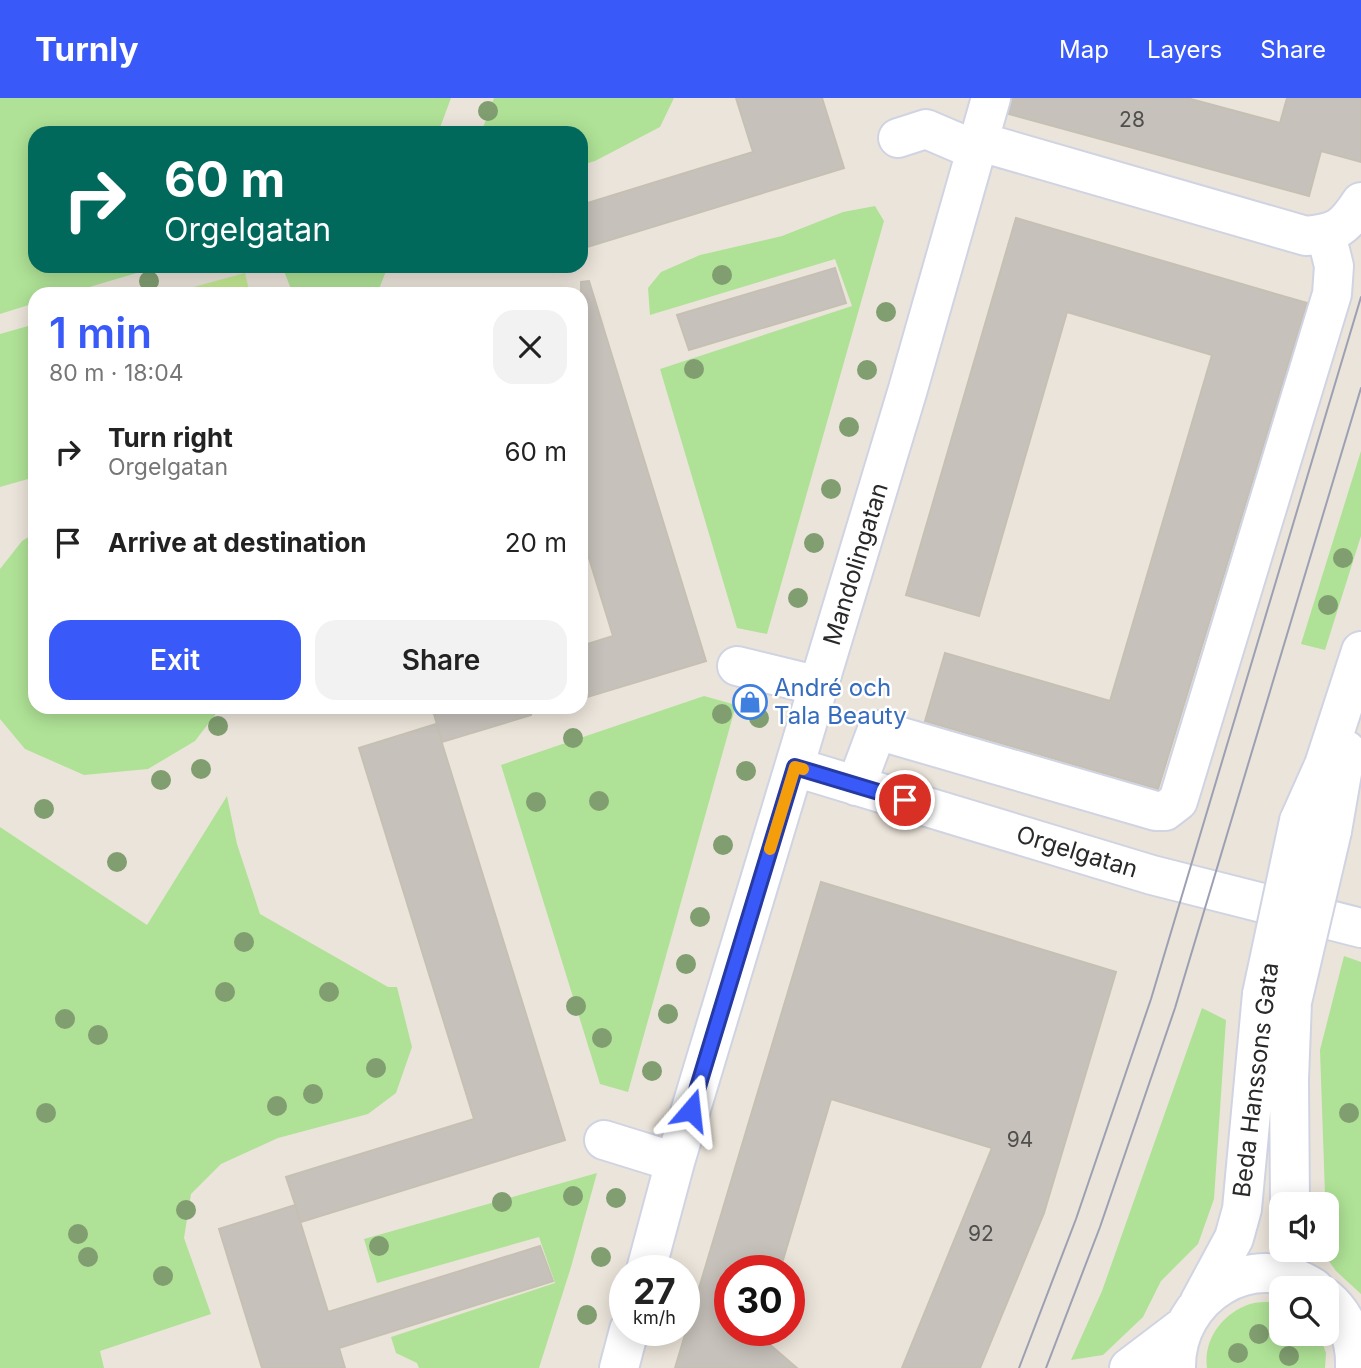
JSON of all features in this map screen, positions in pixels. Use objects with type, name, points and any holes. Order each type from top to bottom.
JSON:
[{"type":"street","name":"Mandolingatan","points":[[650,1255],[675,1162],[908,389],[991,98]]},
{"type":"street","points":[[898,138],[926,129],[976,146],[1306,236],[1326,234],[1343,226],[1361,202]]},
{"type":"street","points":[[856,786],[877,730],[1156,811],[1165,811],[1178,801],[1332,294],[1334,267],[1326,234]]},
{"type":"street","name":"Beda Hanssons Gata","points":[[1315,826],[1324,765],[1361,651]]},
{"type":"street","points":[[737,666],[819,686]]},
{"type":"street","name":"Beda Hanssons Gata","points":[[1191,1315],[1234,1238],[1242,1209],[1277,998],[1315,826],[1361,668]]},
{"type":"street","name":"Orgelgatan","points":[[795,767],[1152,875],[1361,928]]},
{"type":"street","name":"Beda Hanssons Gata","points":[[1277,998],[1289,1079],[1290,1192]]},
{"type":"street","points":[[604,1140],[675,1162]]},
{"type":"street","points":[[1129,1368],[1191,1315],[1210,1292],[1223,1284],[1266,1273],[1285,1276]]},
{"type":"street","points":[[1339,1312],[1352,1338],[1355,1368]]},
{"type":"street","points":[[1176,1368],[1177,1348],[1191,1315]]},
{"type":"street","points":[[619,1368],[625,1346]]},
{"type":"green space","points":[[0,98],[451,98],[441,126],[28,126],[28,273],[136,273],[90,287],[28,287],[28,305],[0,314]]},
{"type":"green space","points":[[494,98],[674,98],[660,127],[588,163],[588,126],[484,126]]},
{"type":"green space","points":[[875,206],[884,221],[767,634],[737,628],[660,369],[852,306],[835,259],[650,315],[648,288],[661,272],[700,255],[782,236],[843,212]]},
{"type":"green space","points":[[245,273],[248,287],[194,287]]},
{"type":"green space","points":[[285,273],[385,273],[380,287],[290,287]]},
{"type":"green space","points":[[28,326],[28,479],[0,487],[0,334]]},
{"type":"green space","points":[[1361,451],[1361,536],[1325,650],[1301,644]]},
{"type":"green space","points":[[28,537],[28,714],[216,714],[195,741],[148,769],[84,775],[25,749],[0,719],[0,569]]},
{"type":"green space","points":[[704,696],[736,705],[628,1092],[600,1084],[501,765]]},
{"type":"green space","points":[[227,796],[237,844],[260,914],[388,987],[397,987],[412,1047],[396,1093],[368,1114],[278,1138],[221,1164],[191,1194],[184,1238],[211,1314],[100,1351],[104,1368],[0,1368],[0,827],[147,925]]},
{"type":"green space","points":[[1344,956],[1361,962],[1361,1294],[1330,1262],[1339,1262],[1339,1192],[1325,1192],[1320,1050]]},
{"type":"green space","points":[[1202,1008],[1226,1020],[1214,1199],[1198,1244],[1161,1281],[1143,1317],[1103,1355],[1071,1360],[1102,1291]]},
{"type":"green space","points":[[597,1173],[539,1368],[419,1368],[417,1363],[396,1353],[391,1337],[555,1283],[539,1237],[377,1283],[364,1239]]},
{"type":"green space","points":[[1258,1302],[1269,1302],[1269,1346],[1323,1346],[1325,1368],[1207,1368],[1208,1347],[1217,1328],[1240,1308]]},
{"type":"building","points":[[736,98],[822,98],[844,168],[588,247],[588,203],[753,152]]},
{"type":"building","points":[[1012,98],[1187,98],[1280,123],[1287,98],[1361,98],[1361,162],[1321,151],[1309,196],[1009,114]]},
{"type":"building","points":[[1016,218],[1307,303],[1158,789],[925,721],[945,653],[1110,701],[1212,355],[1067,312],[979,616],[906,595]]},
{"type":"building","points":[[835,268],[846,303],[689,350],[677,315]]},
{"type":"building","points":[[589,281],[706,661],[588,697],[588,644],[613,636],[588,555],[588,287],[581,287],[581,282]]},
{"type":"building","points":[[434,714],[531,714],[531,715],[442,742]]},
{"type":"building","points":[[436,724],[565,1140],[301,1222],[286,1177],[474,1119],[359,748]]},
{"type":"building","points":[[821,882],[1116,972],[1044,1213],[980,1368],[902,1368],[992,1148],[831,1099],[784,1255],[714,1255],[714,1346],[772,1346],[797,1368],[675,1368],[682,1346],[700,1346],[700,1285]]},
{"type":"building","points":[[295,1205],[328,1312],[540,1246],[553,1281],[339,1348],[345,1368],[262,1368],[219,1229]]},
{"type":"tram line","points":[[1019,1368],[1076,1219],[1151,999],[1361,297]]},
{"type":"tram line","points":[[1046,1368],[1100,1227],[1175,1008],[1361,388]]},
{"type":"slow traffic","points":[[770,849],[795,767],[803,769]]},
{"type":"place","name":"André och Tala Beauty","points":[[750,702]]},
{"type":"route","points":[[691,1110],[795,767],[905,800]]}]
